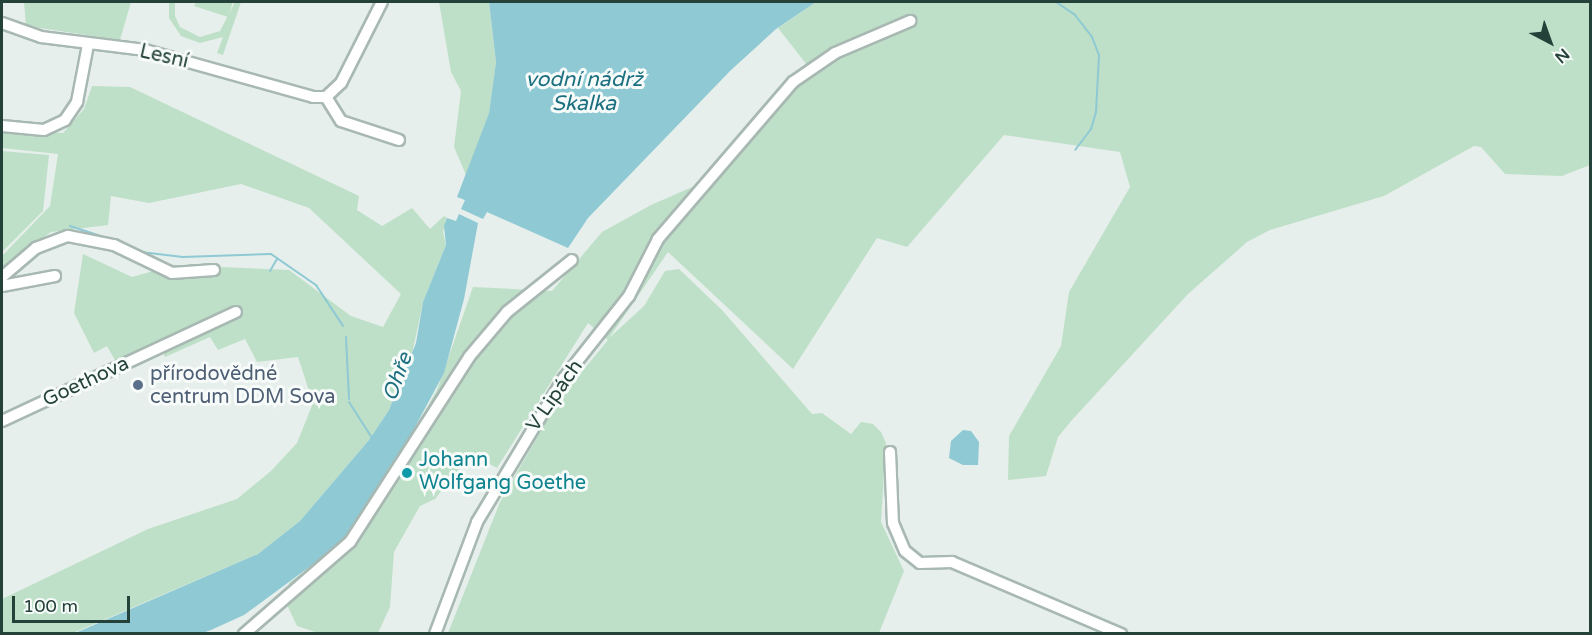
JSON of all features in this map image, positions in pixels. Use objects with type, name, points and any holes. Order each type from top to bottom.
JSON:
[{"type":"street","points":[[382,2],[340,83],[326,97],[341,122],[399,140]]},
{"type":"street","name":"V Lipách","points":[[435,633],[477,522],[530,430],[629,297],[658,239],[793,82],[835,53],[910,21]]},
{"type":"street","name":"Lesní","points":[[2,23],[41,37],[87,45],[144,50],[313,97],[326,97]]},
{"type":"street","points":[[2,126],[44,130],[65,120],[77,102],[87,45]]},
{"type":"street","points":[[2,277],[36,248],[68,236],[114,245],[172,273],[214,270]]},
{"type":"street","points":[[244,633],[350,542],[469,357],[507,312],[572,260]]},
{"type":"street","points":[[2,286],[55,276]]},
{"type":"street","name":"Goethova","points":[[2,421],[236,312]]},
{"type":"street","points":[[890,452],[893,523],[905,551],[920,563],[952,562],[1004,580],[1121,633]]},
{"type":"green space","points":[[24,2],[131,2],[120,40],[26,26]]},
{"type":"green space","points":[[169,2],[175,2],[175,16],[180,27],[200,37],[220,31],[235,2],[241,2],[223,55],[217,53],[223,37],[200,43],[181,36],[169,18]]},
{"type":"green space","points":[[196,2],[233,2],[228,17],[194,6]]},
{"type":"green space","points":[[439,2],[489,2],[496,62],[489,113],[466,175],[454,147],[461,91],[451,72]]},
{"type":"green space","points":[[816,2],[1590,2],[1590,165],[1562,176],[1505,174],[1481,147],[1474,146],[1384,196],[1270,230],[1247,242],[1188,294],[1072,420],[1058,437],[1046,476],[1008,480],[1009,436],[1061,346],[1069,292],[1130,187],[1120,152],[1004,135],[907,247],[877,238],[793,369],[668,252],[609,338],[644,306],[665,271],[679,269],[722,310],[812,414],[822,413],[851,434],[861,422],[873,424],[881,432],[886,443],[881,522],[904,571],[879,633],[448,633],[500,502],[558,401],[608,340],[588,323],[497,468],[471,454],[435,499],[420,506],[394,552],[390,607],[378,633],[318,633],[297,626],[288,607],[289,583],[339,545],[391,471],[437,390],[473,287],[552,291],[602,232],[651,205],[713,178],[811,70],[778,28]]},
{"type":"green space","points":[[92,86],[130,87],[359,196],[357,210],[382,226],[412,208],[430,229],[444,216],[447,218],[443,232],[446,245],[423,302],[411,359],[389,410],[369,440],[300,521],[258,554],[73,633],[2,633],[2,599],[148,529],[237,499],[271,471],[297,443],[313,403],[298,357],[257,362],[245,339],[218,350],[210,337],[165,357],[160,346],[117,364],[107,346],[94,353],[74,313],[83,254],[132,277],[175,265],[289,270],[351,316],[383,327],[401,294],[309,208],[241,184],[149,203],[111,196],[108,225],[51,232],[2,267],[2,256],[50,206],[58,154],[2,148],[2,131],[63,133],[84,109]]},
{"type":"green space","points":[[2,151],[49,155],[43,211],[2,252]]},
{"type":"water","name":"vodní nádrž Skalka","points":[[489,2],[816,2],[776,29],[730,71],[588,218],[568,248],[487,212],[483,219],[461,209],[465,200],[457,197],[489,113],[496,62]]},
{"type":"water","points":[[459,214],[478,223],[464,299],[444,373],[391,472],[339,545],[244,615],[200,634],[73,634],[258,554],[300,521],[369,440],[389,410],[416,343],[423,302],[446,245],[444,226],[447,218],[456,221]]},
{"type":"water","points":[[963,430],[971,431],[979,442],[978,465],[963,465],[949,458],[951,441]]},
{"type":"waterway","points":[[1056,2],[1075,15],[1092,37],[1099,55],[1096,112],[1091,129],[1075,150]]},
{"type":"waterway","points":[[70,226],[110,239]]},
{"type":"waterway","points":[[141,252],[183,257],[271,254],[316,285],[343,326]]},
{"type":"waterway","points":[[270,271],[277,259]]},
{"type":"waterway","points":[[346,337],[349,399]]},
{"type":"waterway","points":[[349,402],[372,438]]},
{"type":"place","name":"přírodovědné centrum DDM Sova","points":[[138,385]]},
{"type":"place","name":"Johann Wolfgang Goethe","points":[[407,473]]},
{"type":"water label","name":"Ohře","points":[[398,377]]}]
